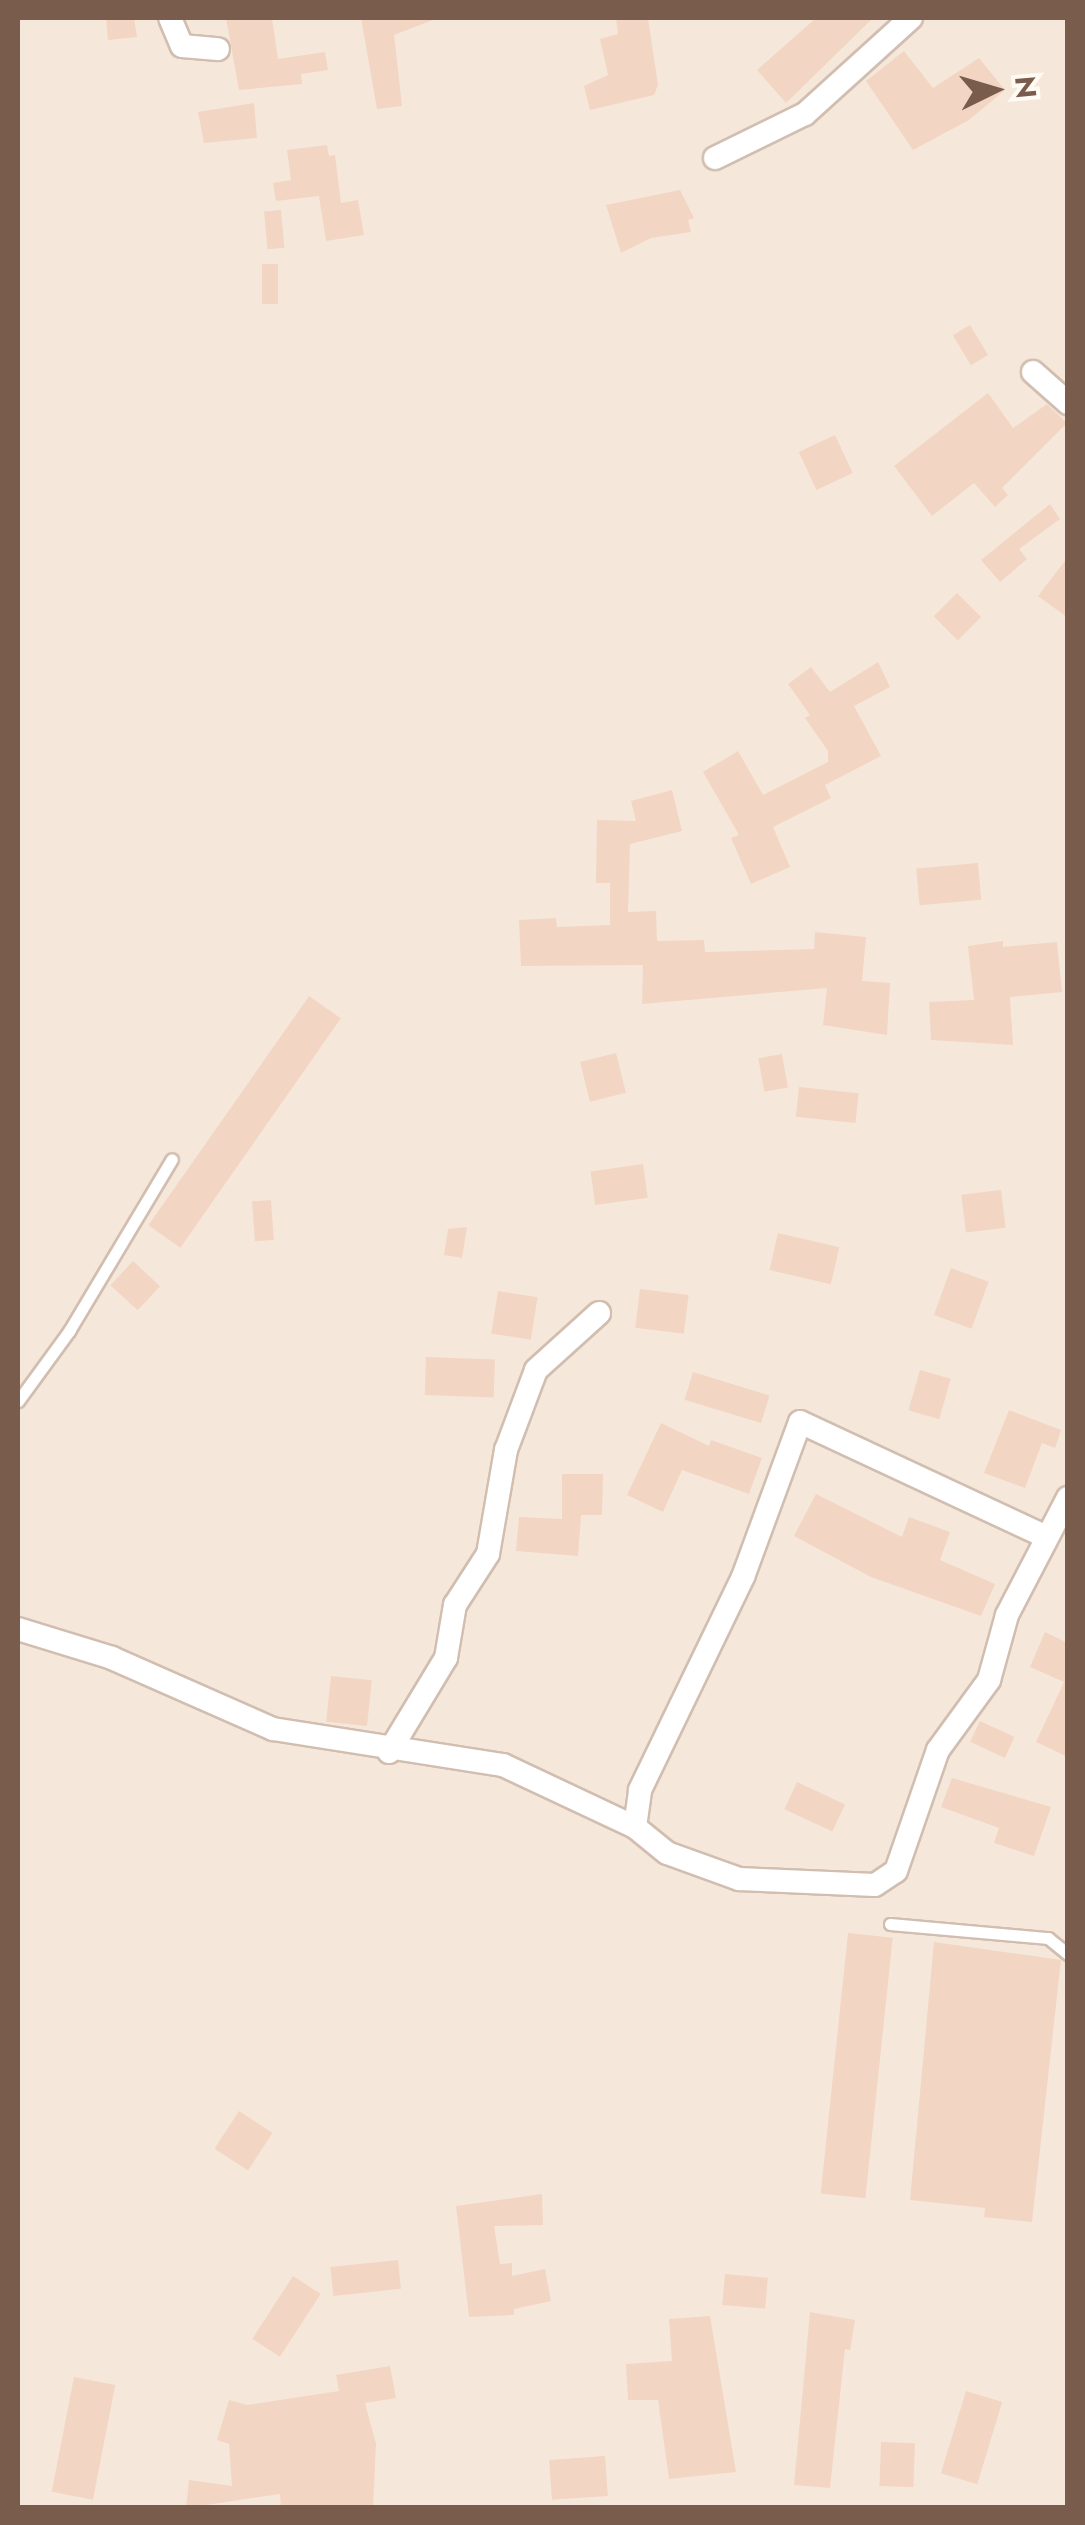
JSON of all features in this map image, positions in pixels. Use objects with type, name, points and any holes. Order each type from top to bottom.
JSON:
[{"type":"street","points":[[170,18],[182,46],[218,50]]},
{"type":"street","points":[[715,158],[805,114],[912,18]]},
{"type":"street","points":[[1033,372],[1068,402]]},
{"type":"street","points":[[388,1752],[446,1658],[455,1605],[488,1554],[506,1450],[536,1370],[599,1313]]},
{"type":"street","points":[[635,1827],[640,1790],[743,1577],[800,1422],[1047,1537]]},
{"type":"street","points":[[18,1630],[112,1658],[273,1729],[388,1752],[504,1765],[635,1827],[667,1852],[739,1879],[876,1885],[896,1871],[938,1750],[989,1680],[1008,1615],[1068,1498]]},
{"type":"lane","points":[[18,1401],[69,1331],[172,1159]]},
{"type":"lane","points":[[890,1924],[1048,1938],[1068,1954]]},
{"type":"shaded area","points":[[18,18],[1067,18],[1067,2507],[18,2507]]},
{"type":"building","points":[[106,18],[134,18],[137,37],[108,40]]},
{"type":"building","points":[[226,18],[272,18],[278,59],[325,52],[328,70],[301,74],[302,84],[239,90]]},
{"type":"building","points":[[361,18],[438,18],[394,35],[402,106],[377,109]]},
{"type":"building","points":[[616,18],[648,18],[658,85],[654,95],[590,110],[584,86],[608,75],[600,39],[618,34]]},
{"type":"building","points":[[816,18],[873,18],[786,103],[757,70]]},
{"type":"building","points":[[904,51],[933,88],[979,58],[1005,90],[969,120],[913,150],[866,81]]},
{"type":"building","points":[[254,103],[257,138],[204,143],[198,112]]},
{"type":"building","points":[[327,145],[329,156],[335,155],[341,203],[358,200],[364,235],[326,241],[319,196],[276,201],[273,183],[291,180],[287,150]]},
{"type":"building","points":[[680,190],[694,218],[688,220],[691,232],[651,238],[621,253],[606,205]]},
{"type":"building","points":[[281,210],[284,248],[267,249],[264,211]]},
{"type":"building","points":[[262,264],[278,264],[278,304],[262,304]]},
{"type":"building","points":[[970,325],[988,355],[971,365],[953,335]]},
{"type":"building","points":[[988,393],[1013,428],[1047,404],[1067,423],[1002,488],[1008,495],[995,507],[974,483],[932,516],[894,466]]},
{"type":"building","points":[[835,435],[853,473],[816,490],[799,452]]},
{"type":"building","points":[[1050,504],[1060,519],[1019,549],[1027,559],[1000,582],[981,560]]},
{"type":"building","points":[[1068,557],[1068,618],[1038,596]]},
{"type":"building","points":[[957,593],[981,617],[958,640],[934,616]]},
{"type":"building","points":[[878,662],[890,687],[854,706],[881,756],[825,785],[831,798],[773,827],[790,867],[751,884],[731,838],[739,835],[703,772],[738,751],[763,795],[828,762],[828,751],[805,718],[810,715],[788,684],[811,667],[830,692]]},
{"type":"building","points":[[672,790],[682,831],[630,844],[628,912],[656,911],[657,941],[704,940],[705,952],[814,949],[815,932],[866,937],[862,981],[890,983],[887,1035],[823,1025],[827,988],[642,1004],[643,965],[521,966],[519,920],[556,918],[557,927],[610,925],[610,883],[596,883],[597,820],[636,821],[631,801]]},
{"type":"building","points":[[978,863],[981,900],[919,905],[916,868]]},
{"type":"building","points":[[1003,941],[1003,947],[1057,942],[1062,992],[1010,997],[1013,1045],[931,1040],[929,1002],[974,1000],[968,946]]},
{"type":"building","points":[[309,996],[341,1018],[180,1248],[148,1225]]},
{"type":"building","points":[[616,1053],[626,1093],[590,1102],[580,1062]]},
{"type":"building","points":[[782,1054],[788,1087],[764,1092],[758,1058]]},
{"type":"building","points":[[799,1087],[859,1093],[856,1123],[796,1117]]},
{"type":"building","points":[[643,1164],[648,1198],[595,1205],[591,1171]]},
{"type":"building","points":[[1001,1190],[1006,1228],[966,1233],[961,1195]]},
{"type":"building","points":[[271,1200],[274,1240],[255,1241],[252,1201]]},
{"type":"building","points":[[467,1227],[462,1258],[444,1255],[448,1229]]},
{"type":"building","points":[[778,1233],[839,1247],[831,1284],[769,1270]]},
{"type":"building","points":[[133,1261],[160,1286],[138,1310],[110,1285]]},
{"type":"building","points":[[951,1268],[989,1282],[971,1329],[934,1315]]},
{"type":"building","points":[[640,1289],[689,1295],[684,1334],[635,1328]]},
{"type":"building","points":[[498,1291],[538,1297],[531,1340],[491,1333]]},
{"type":"building","points":[[426,1357],[495,1359],[494,1397],[425,1395]]},
{"type":"building","points":[[920,1370],[951,1379],[939,1419],[908,1410]]},
{"type":"building","points":[[693,1372],[770,1395],[761,1423],[685,1400]]},
{"type":"building","points":[[1009,1410],[1061,1430],[1055,1448],[1042,1443],[1025,1488],[984,1473]]},
{"type":"building","points":[[661,1423],[709,1446],[711,1440],[762,1458],[749,1494],[682,1470],[663,1512],[627,1495]]},
{"type":"building","points":[[562,1474],[603,1474],[602,1515],[581,1515],[578,1556],[516,1551],[519,1517],[562,1519]]},
{"type":"building","points":[[816,1494],[902,1537],[909,1517],[950,1532],[940,1560],[995,1584],[981,1616],[871,1577],[794,1536]]},
{"type":"building","points":[[1045,1632],[1068,1643],[1068,1757],[1036,1742],[1064,1682],[1030,1667]]},
{"type":"building","points":[[331,1676],[372,1680],[367,1726],[326,1722]]},
{"type":"building","points":[[980,1721],[1014,1737],[1005,1758],[970,1742]]},
{"type":"building","points":[[952,1778],[1051,1807],[1034,1856],[994,1843],[999,1828],[941,1807]]},
{"type":"building","points":[[797,1782],[845,1804],[832,1832],[784,1809]]},
{"type":"building","points":[[848,1933],[893,1938],[865,2198],[821,2194]]},
{"type":"building","points":[[934,1942],[1061,1960],[1032,2222],[984,2217],[985,2208],[910,2200]]},
{"type":"building","points":[[239,2111],[273,2133],[248,2171],[214,2149]]},
{"type":"building","points":[[542,2194],[543,2225],[494,2226],[500,2264],[512,2263],[512,2276],[545,2269],[551,2301],[514,2309],[514,2315],[469,2317],[456,2206]]},
{"type":"building","points":[[398,2260],[401,2289],[333,2296],[330,2267]]},
{"type":"building","points":[[725,2274],[768,2278],[765,2309],[722,2305]]},
{"type":"building","points":[[293,2276],[321,2294],[280,2357],[252,2339]]},
{"type":"building","points":[[810,2312],[855,2320],[850,2350],[845,2349],[830,2488],[794,2485]]},
{"type":"building","points":[[710,2316],[736,2472],[669,2479],[658,2400],[628,2400],[626,2364],[672,2361],[669,2319]]},
{"type":"building","points":[[390,2366],[396,2398],[365,2403],[376,2444],[373,2508],[281,2508],[280,2494],[186,2508],[189,2480],[232,2486],[229,2444],[217,2440],[229,2400],[247,2405],[339,2391],[336,2375]]},
{"type":"building","points":[[74,2377],[115,2385],[93,2500],[52,2492]]},
{"type":"building","points":[[966,2391],[1002,2402],[977,2484],[941,2473]]},
{"type":"building","points":[[881,2442],[915,2443],[913,2487],[879,2486]]},
{"type":"building","points":[[605,2456],[608,2496],[552,2500],[549,2460]]}]
